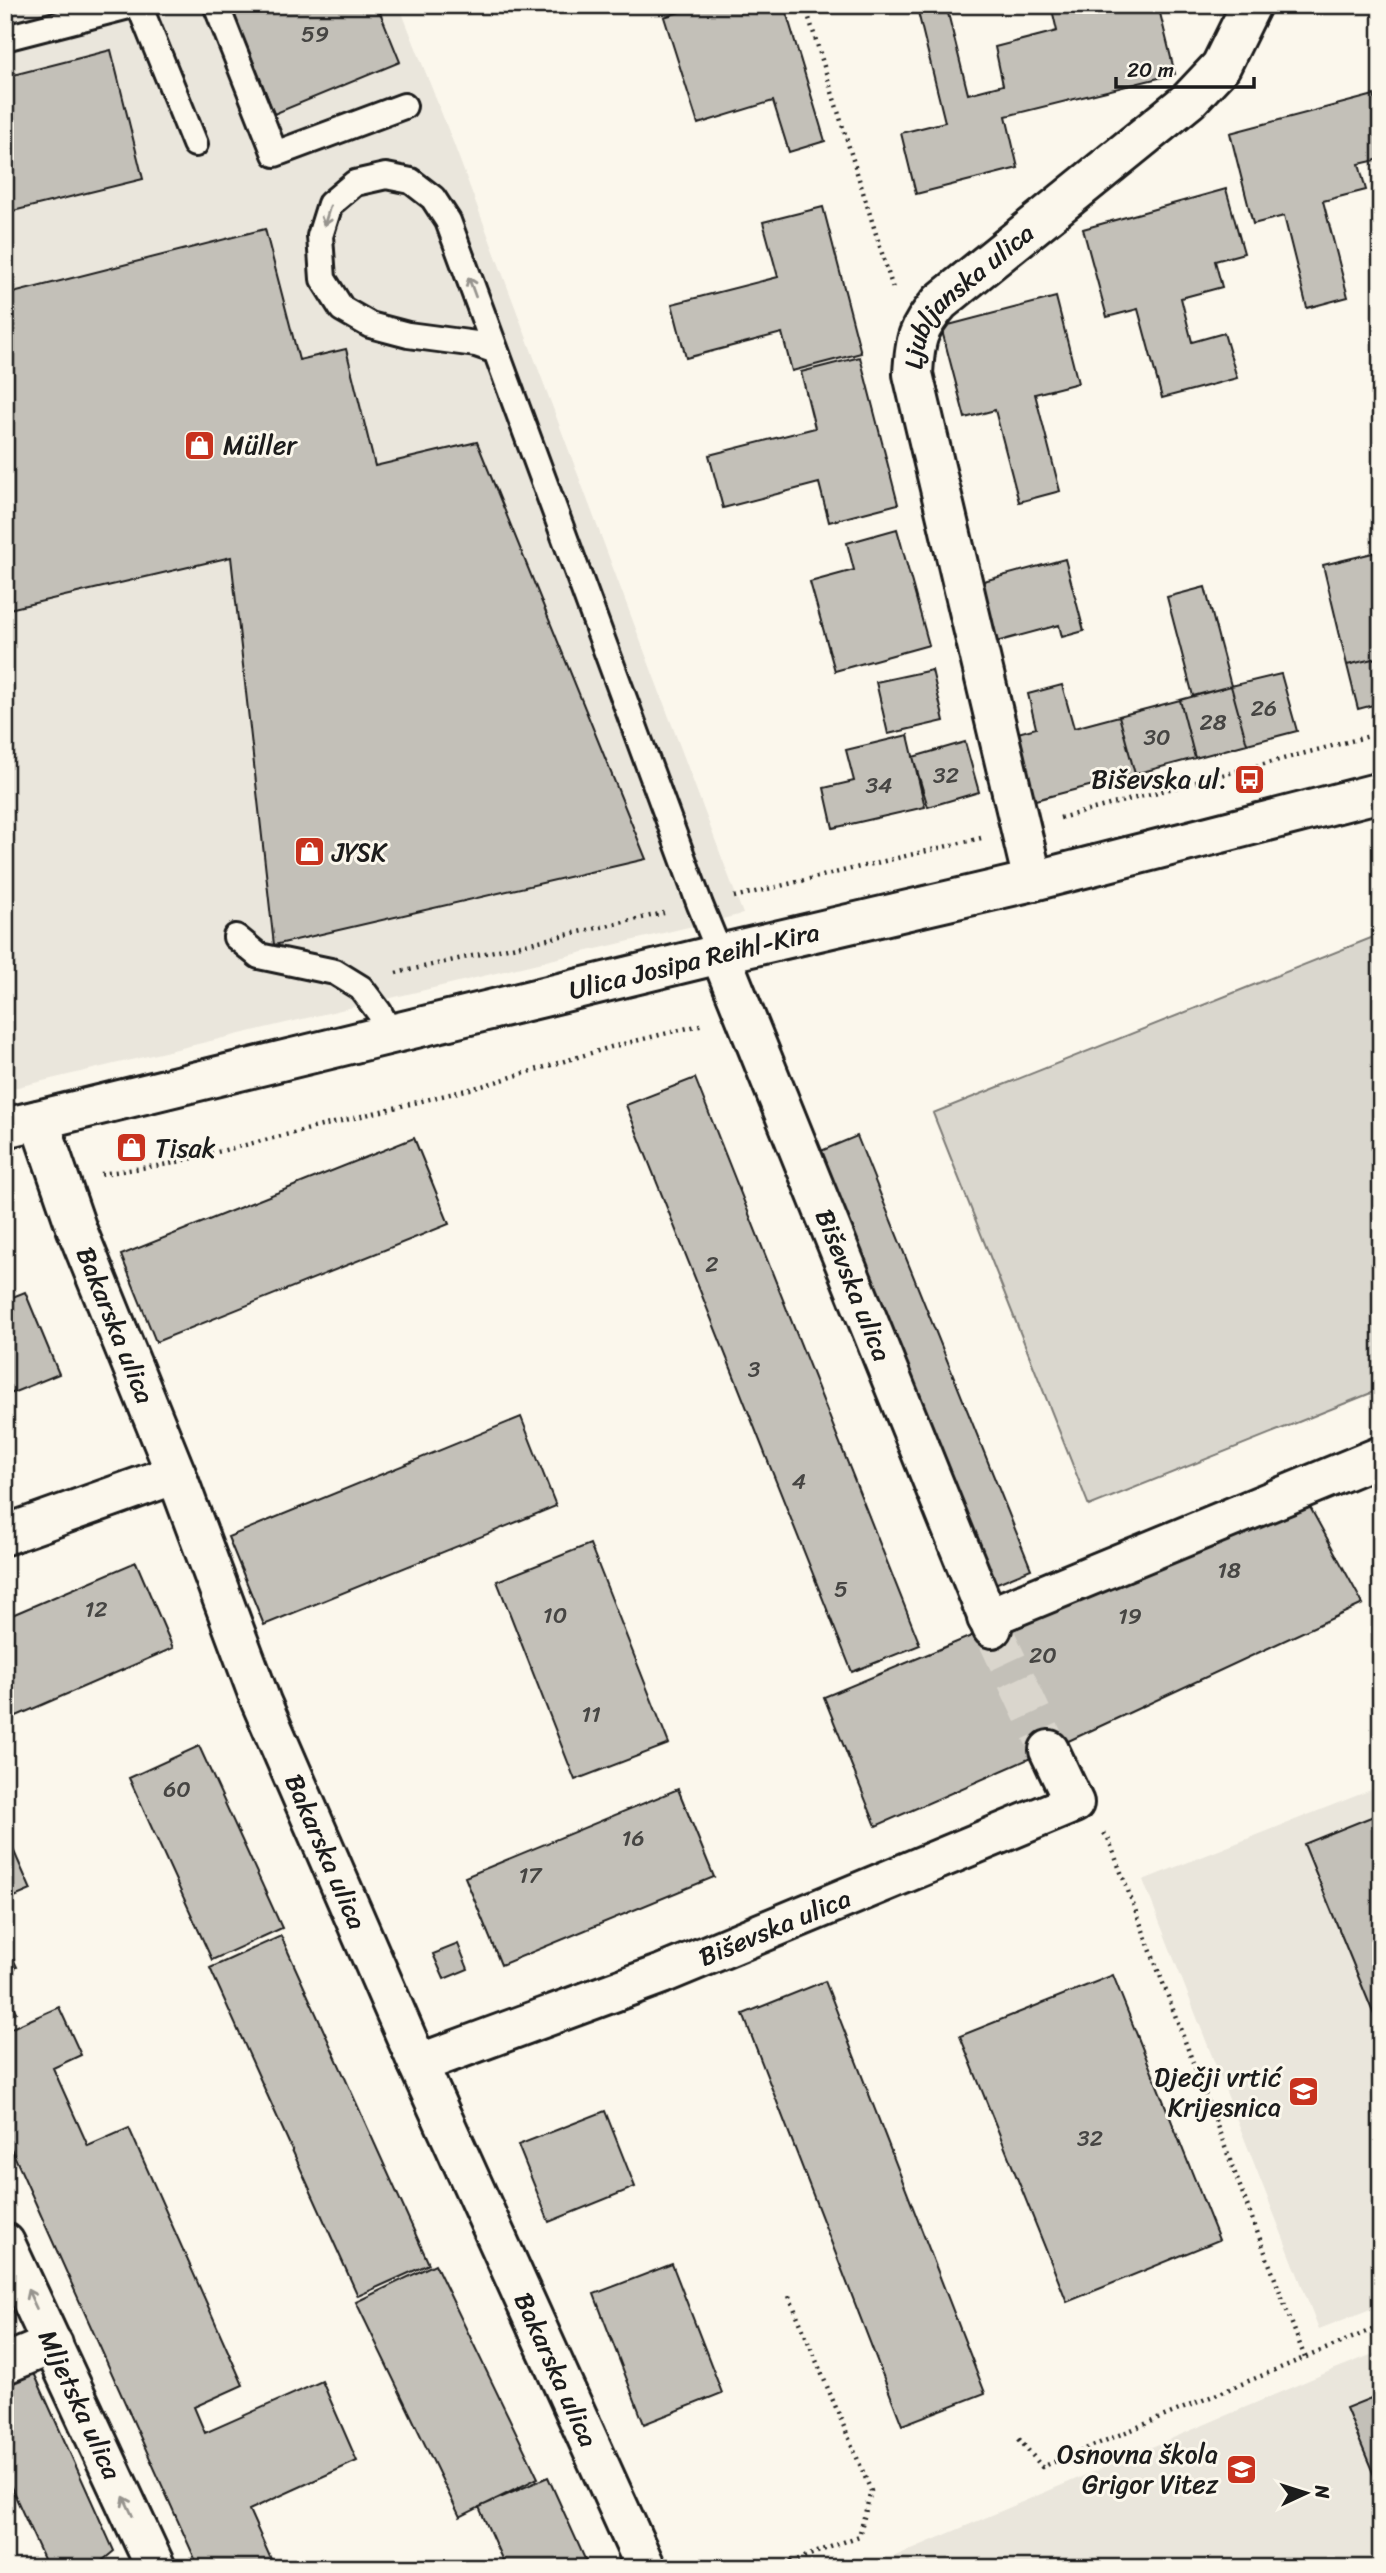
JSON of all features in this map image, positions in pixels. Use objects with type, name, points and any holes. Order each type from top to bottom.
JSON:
[{"type":"street","name":"Ljubljanska ulica","points":[[1033,881],[913,374],[915,348],[922,323],[940,302],[1189,100],[1221,66],[1251,5]]},
{"type":"street","name":"Ulica Josipa Reihl-Kira","points":[[22,1124],[720,954],[1033,881],[1381,792]]},
{"type":"street","name":"Biševska ulica","points":[[720,954],[989,1623],[1381,1456]]},
{"type":"street","name":"Bakarska ulica","points":[[22,1124],[59,1180],[176,1474],[261,1702],[418,2064],[646,2568]]},
{"type":"street","points":[[5,1535],[176,1474]]},
{"type":"street","points":[[1049,1750],[1074,1802]]},
{"type":"street","name":"Biševska ulica","points":[[418,2064],[662,1974],[1074,1802]]},
{"type":"street","name":"Mljetska ulica","points":[[5,2243],[156,2568]]},
{"type":"street","points":[[5,2364],[53,2344]]},
{"type":"lane","points":[[5,38],[132,5]]},
{"type":"lane","points":[[139,5],[195,144]]},
{"type":"lane","points":[[216,5],[275,154],[404,106]]},
{"type":"lane","points":[[496,351],[476,344],[408,335],[370,325],[342,309],[323,279],[320,236],[330,204],[355,183],[386,176],[411,181],[433,198],[448,222],[496,351],[720,954]]},
{"type":"lane","points":[[236,937],[259,956],[335,972],[361,988],[391,1034]]},
{"type":"path","points":[[805,5],[896,299],[922,323]]},
{"type":"path","points":[[5,1192],[59,1180],[169,1164],[482,1086],[611,1047],[745,1014]]},
{"type":"path","points":[[1074,1802],[1108,1838],[1305,2358]]},
{"type":"path","points":[[789,2296],[871,2491],[859,2536],[791,2562],[789,2568]]},
{"type":"path","points":[[1019,2439],[1042,2467],[1381,2326]]},
{"type":"shaded area","points":[[5,5],[399,5],[743,914],[5,1090]]},
{"type":"shaded area","points":[[1381,934],[1381,1389],[1089,1506],[933,1113]]},
{"type":"shaded area","name":"Dječji vrtić Krijesnica","points":[[1381,1786],[1381,2305],[1319,2329],[1143,1880]]},
{"type":"shaded area","name":"Osnovna škola Grigor Vitez","points":[[1381,2351],[1381,2568],[867,2568],[1335,2369]]},
{"type":"building","points":[[230,5],[377,5],[400,62],[274,114]]},
{"type":"building","points":[[702,5],[784,5],[825,141],[789,152],[773,101],[698,124],[664,17]]},
{"type":"building","points":[[946,5],[968,94],[1003,85],[995,47],[1057,31],[1051,5],[1158,5],[1175,74],[1006,116],[1018,168],[916,194],[901,133],[945,122],[917,8]]},
{"type":"building","points":[[111,50],[143,179],[5,213],[5,77]]},
{"type":"building","points":[[1374,95],[1381,122],[1381,159],[1359,164],[1366,190],[1323,201],[1348,297],[1307,308],[1284,216],[1253,224],[1230,133]]},
{"type":"building","points":[[1226,189],[1244,253],[1215,261],[1222,287],[1181,298],[1192,342],[1224,333],[1237,378],[1162,398],[1138,309],[1107,317],[1083,229]]},
{"type":"building","points":[[823,207],[861,353],[792,371],[782,333],[686,358],[672,304],[778,277],[763,222]]},
{"type":"building","points":[[265,229],[299,360],[346,349],[375,466],[477,442],[646,859],[274,945],[231,557],[5,610],[5,295]]},
{"type":"building","points":[[1056,297],[1078,383],[1035,394],[1060,491],[1019,502],[995,410],[965,418],[941,327]]},
{"type":"building","points":[[860,357],[898,504],[829,522],[819,483],[723,508],[709,455],[815,428],[801,372]]},
{"type":"building","points":[[897,529],[929,645],[835,671],[810,582],[854,570],[847,543]]},
{"type":"building","points":[[1377,552],[1381,565],[1381,657],[1347,665],[1323,565]]},
{"type":"building","points":[[1065,559],[1084,631],[1062,637],[1059,625],[996,642],[980,582]]},
{"type":"building","points":[[1205,587],[1231,686],[1193,696],[1167,597]]},
{"type":"building","points":[[1381,657],[1381,703],[1358,709],[1347,665]]},
{"type":"building","points":[[932,670],[944,721],[888,734],[876,682]]},
{"type":"building","points":[[1281,674],[1297,731],[1247,744],[1231,686]]},
{"type":"building","points":[[1062,685],[1074,728],[1119,716],[1135,774],[1024,803],[1007,736],[1036,728],[1028,694]]},
{"type":"building","points":[[1231,686],[1247,744],[1195,758],[1180,700]]},
{"type":"building","points":[[1180,700],[1195,758],[1135,774],[1119,716]]},
{"type":"building","points":[[908,735],[925,807],[833,828],[824,788],[854,781],[846,750]]},
{"type":"building","points":[[965,742],[979,792],[928,807],[913,757]]},
{"type":"building","points":[[695,1078],[920,1645],[852,1672],[626,1105]]},
{"type":"building","points":[[857,1136],[1031,1569],[990,1586],[816,1153]]},
{"type":"building","points":[[414,1138],[449,1224],[156,1342],[121,1255]]},
{"type":"building","points":[[25,1292],[59,1374],[5,1396],[5,1300]]},
{"type":"building","points":[[521,1417],[556,1506],[264,1625],[228,1537]]},
{"type":"building","points":[[1305,1498],[1363,1604],[1049,1750],[876,1826],[824,1697]]},
{"type":"building","points":[[590,1544],[669,1744],[575,1780],[497,1581]]},
{"type":"building","points":[[136,1562],[173,1648],[5,1721],[5,1618]]},
{"type":"building","points":[[199,1746],[282,1928],[212,1960],[129,1778]]},
{"type":"building","points":[[678,1789],[714,1877],[501,1965],[465,1877]]},
{"type":"building","points":[[1381,1813],[1381,2032],[1304,1844]]},
{"type":"building","points":[[12,1847],[31,1890],[5,1901],[5,1850]]},
{"type":"building","points":[[281,1936],[429,2264],[358,2296],[210,1968]]},
{"type":"building","points":[[5,1942],[17,1967],[5,1972]]},
{"type":"building","points":[[458,1944],[468,1969],[444,1979],[433,1954]]},
{"type":"building","points":[[1113,1975],[1219,2240],[1067,2302],[960,2036]]},
{"type":"building","points":[[825,1981],[985,2393],[902,2425],[743,2014]]},
{"type":"building","points":[[5,1988],[16,2012],[5,2017]]},
{"type":"building","points":[[59,2007],[81,2055],[53,2068],[88,2146],[129,2128],[243,2385],[194,2407],[205,2433],[322,2381],[357,2461],[249,2510],[275,2568],[199,2568],[5,2135],[5,2031]]},
{"type":"building","points":[[605,2111],[635,2187],[549,2222],[518,2145]]},
{"type":"building","points":[[435,2264],[538,2478],[460,2517],[356,2302]]},
{"type":"building","points":[[672,2264],[722,2393],[644,2424],[594,2294]]},
{"type":"building","points":[[34,2373],[114,2551],[97,2565],[98,2568],[48,2568],[5,2474],[5,2386]]},
{"type":"building","points":[[1381,2394],[1381,2492],[1346,2408]]},
{"type":"building","points":[[548,2477],[589,2568],[506,2568],[479,2507]]},
{"type":"tunnel","points":[[992,1628],[1049,1750]]},
{"type":"place","name":"Müller","points":[[200,445]]},
{"type":"place","name":"Biševska ul.","points":[[1250,779]]},
{"type":"place","name":"JYSK","points":[[309,852]]},
{"type":"place","name":"Tisak","points":[[132,1148]]},
{"type":"place","name":"Dječji vrtić Krijesnica","points":[[1304,2092]]},
{"type":"place","name":"Osnovna škola Grigor Vitez","points":[[1241,2469]]}]
